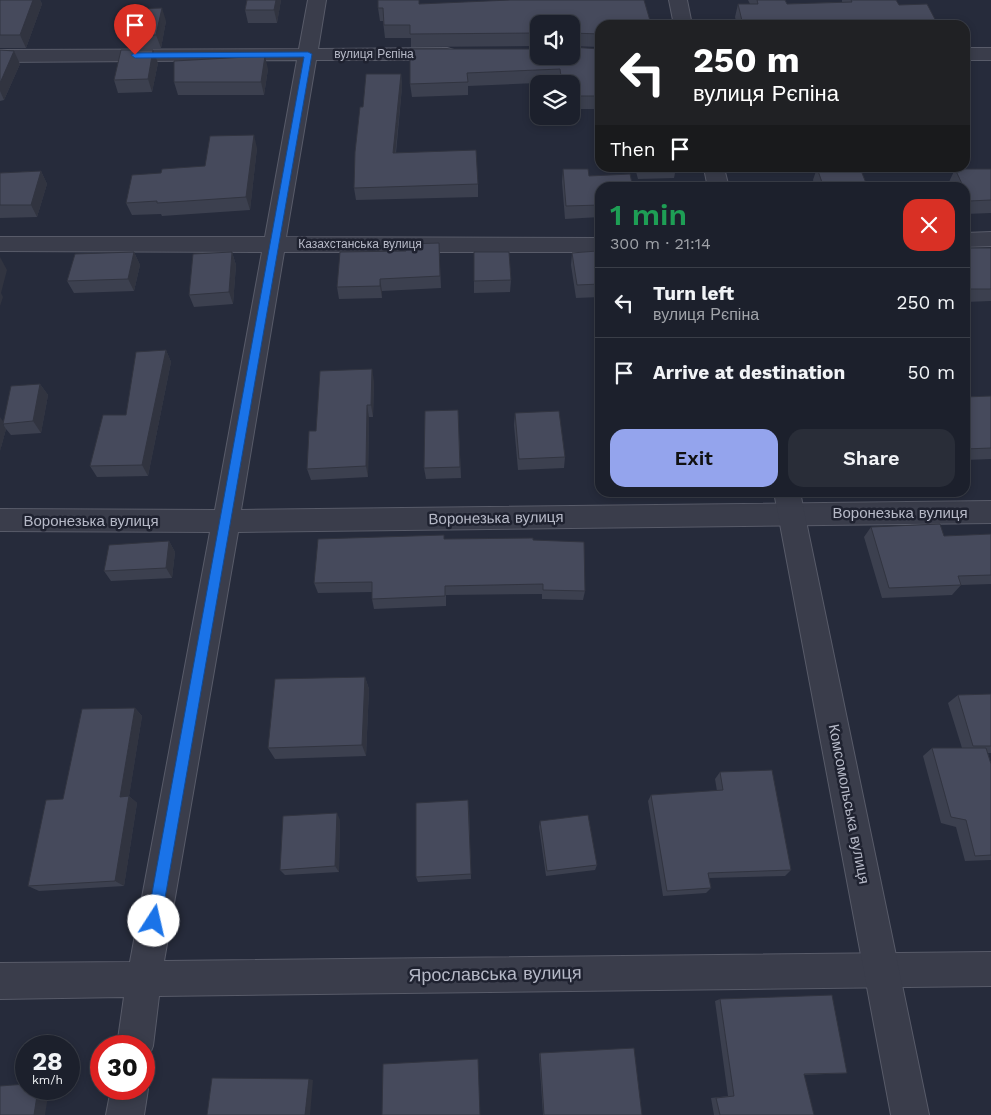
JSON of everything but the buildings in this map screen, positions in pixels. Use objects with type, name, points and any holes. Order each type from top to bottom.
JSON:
[{"type":"street","points":[[136,1035],[144,978],[317,0]]},
{"type":"street","points":[[678,0],[682,20]]},
{"type":"street","name":"вулиця Рєпіна","points":[[0,56],[462,54]]},
{"type":"street","points":[[970,54],[991,54]]},
{"type":"street","points":[[970,240],[991,239]]},
{"type":"street","name":"Казахстанська вулиця","points":[[0,244],[595,245]]},
{"type":"street","name":"Воронезька вулиця","points":[[0,520],[226,521],[790,503],[991,512]]},
{"type":"street","name":"Комсомольська вулиця","points":[[790,503],[910,1115]]},
{"type":"street","name":"Ярославська вулиця","points":[[0,981],[991,969]]},
{"type":"street","points":[[125,1115],[127,1100]]},
{"type":"route","points":[[135,55],[308,54],[154,921]]}]
